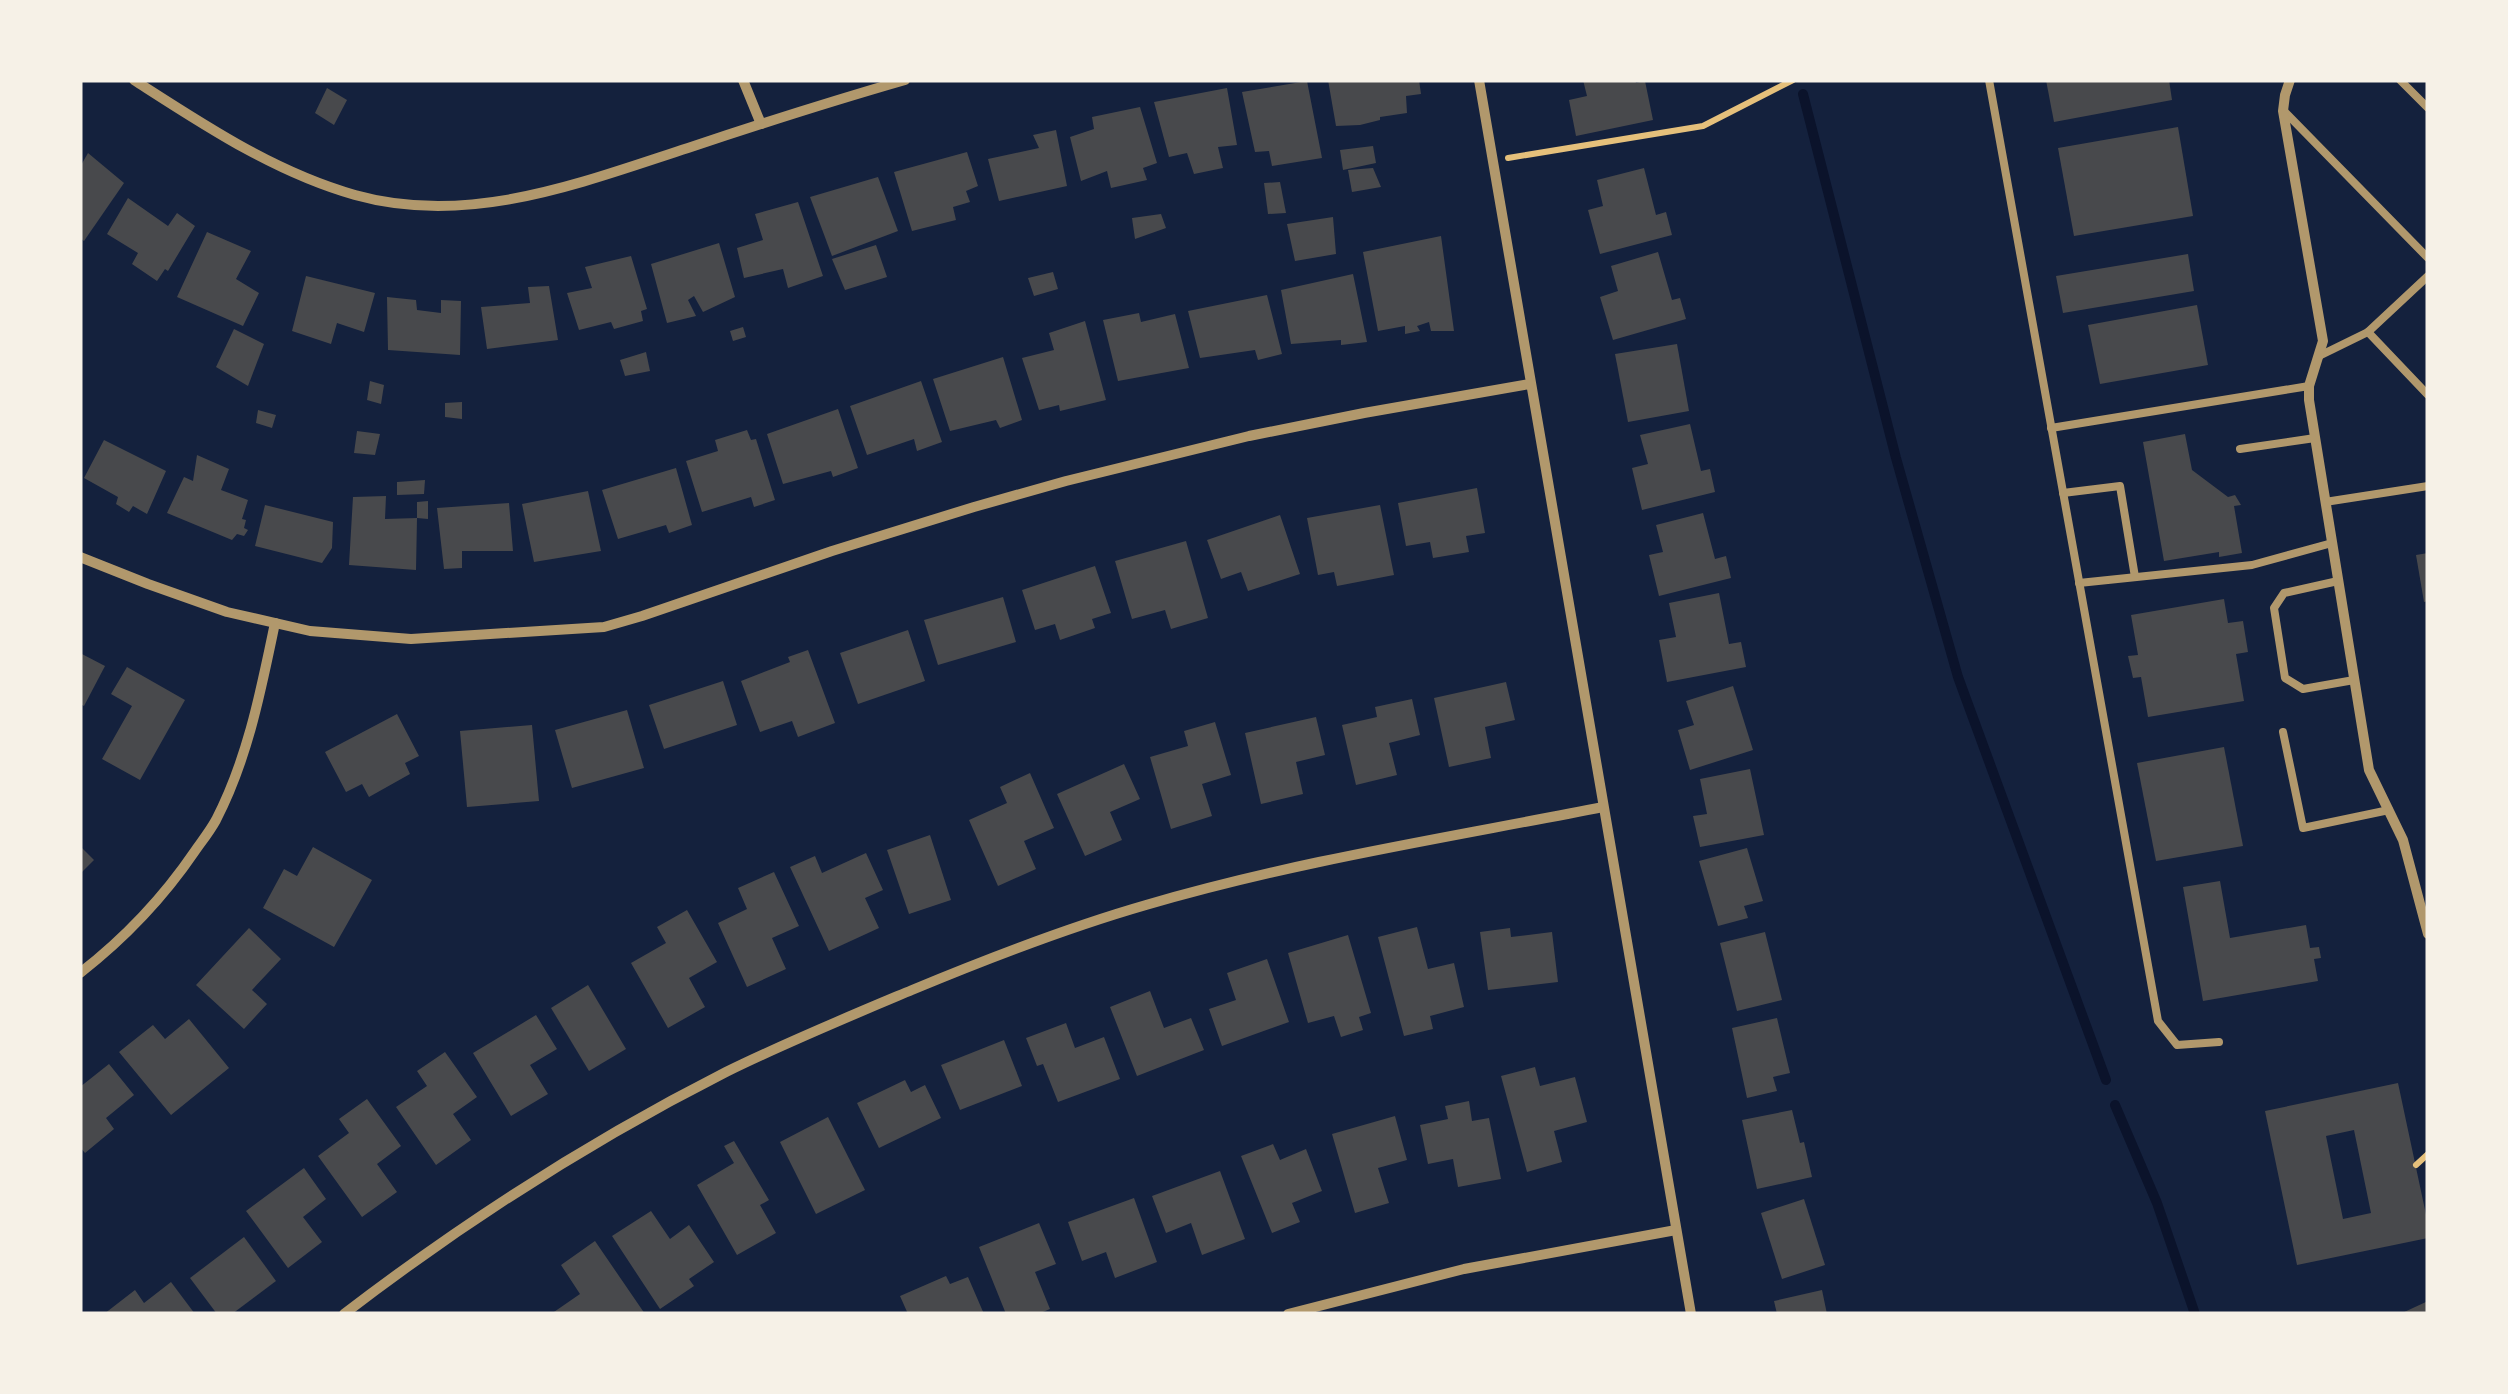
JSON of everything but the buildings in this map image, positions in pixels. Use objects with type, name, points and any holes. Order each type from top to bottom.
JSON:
[{"type":"street","points":[[134,80],[255,155],[317,182],[357,196],[408,205],[456,207],[505,202],[564,188],[905,80]]},
{"type":"street","points":[[743,80],[761,124]]},
{"type":"street","points":[[1478,80],[1691,1314]]},
{"type":"street","points":[[2290,80],[2284,111],[2322,341],[2308,400],[2369,770],[2404,840],[2428,934]]},
{"type":"street","points":[[80,556],[226,612],[310,631],[411,640],[604,627],[867,540],[1066,481],[1268,432],[1530,384]]},
{"type":"street","points":[[80,973],[159,900],[215,821],[257,708],[275,622]]},
{"type":"street","points":[[344,1314],[451,1236],[626,1126],[726,1072],[978,963],[1148,904],[1325,861],[1603,808]]},
{"type":"street","points":[[1288,1314],[1464,1269],[1676,1230]]},
{"type":"lane","points":[[1989,80],[2158,1022],[2177,1045],[2219,1042]]},
{"type":"lane","points":[[2400,80],[2428,108]]},
{"type":"lane","points":[[2284,111],[2428,258]]},
{"type":"lane","points":[[2319,356],[2368,332],[2428,276]]},
{"type":"lane","points":[[2368,332],[2428,395]]},
{"type":"lane","points":[[2051,428],[2309,386]]},
{"type":"lane","points":[[2240,449],[2315,438]]},
{"type":"lane","points":[[2063,493],[2120,486],[2134,578]]},
{"type":"lane","points":[[2325,502],[2428,486]]},
{"type":"lane","points":[[2080,583],[2252,565],[2332,543]]},
{"type":"lane","points":[[2338,581],[2284,593],[2274,608],[2276,626],[2285,678],[2303,689],[2354,680]]},
{"type":"lane","points":[[2283,732],[2303,828],[2389,810]]},
{"type":"path","points":[[1492,160],[1703,126],[1794,80]]},
{"type":"path","points":[[2416,1165],[2428,1154]]},
{"type":"waterway","points":[[1803,94],[1896,458],[1958,677],[2106,1080]]},
{"type":"waterway","points":[[2115,1105],[2157,1203],[2195,1314]]}]
